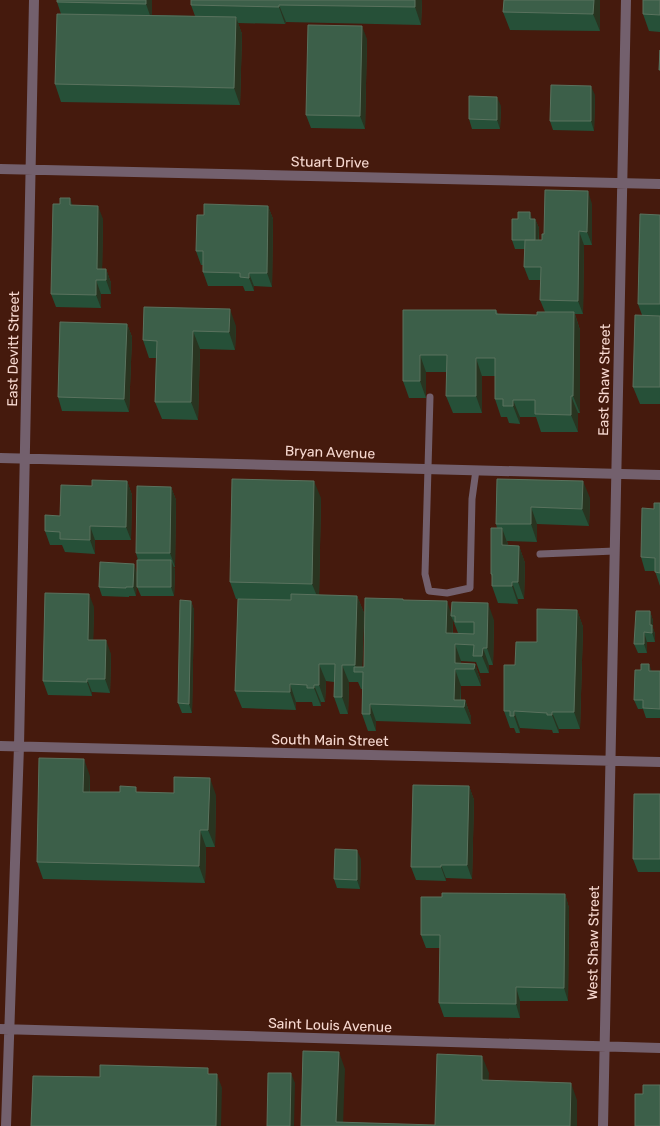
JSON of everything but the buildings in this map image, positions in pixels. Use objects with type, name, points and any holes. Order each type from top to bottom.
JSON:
[{"type":"street","name":"East Devitt Street","points":[[6,1126],[4,1030],[19,746],[34,0]]},
{"type":"street","name":"East Shaw Street","points":[[610,760],[626,0]]},
{"type":"street","name":"Stuart Drive","points":[[0,169],[660,184]]},
{"type":"street","name":"Bryan Avenue","points":[[0,458],[660,475]]},
{"type":"street","name":"South Main Street","points":[[0,746],[660,762]]},
{"type":"street","name":"West Shaw Street","points":[[603,1126],[610,760]]},
{"type":"street","name":"Saint Louis Avenue","points":[[4,1030],[660,1048]]},
{"type":"lane","points":[[430,397],[425,574],[428,591],[447,593],[470,588],[472,499],[476,470]]},
{"type":"lane","points":[[540,554],[615,551]]}]
